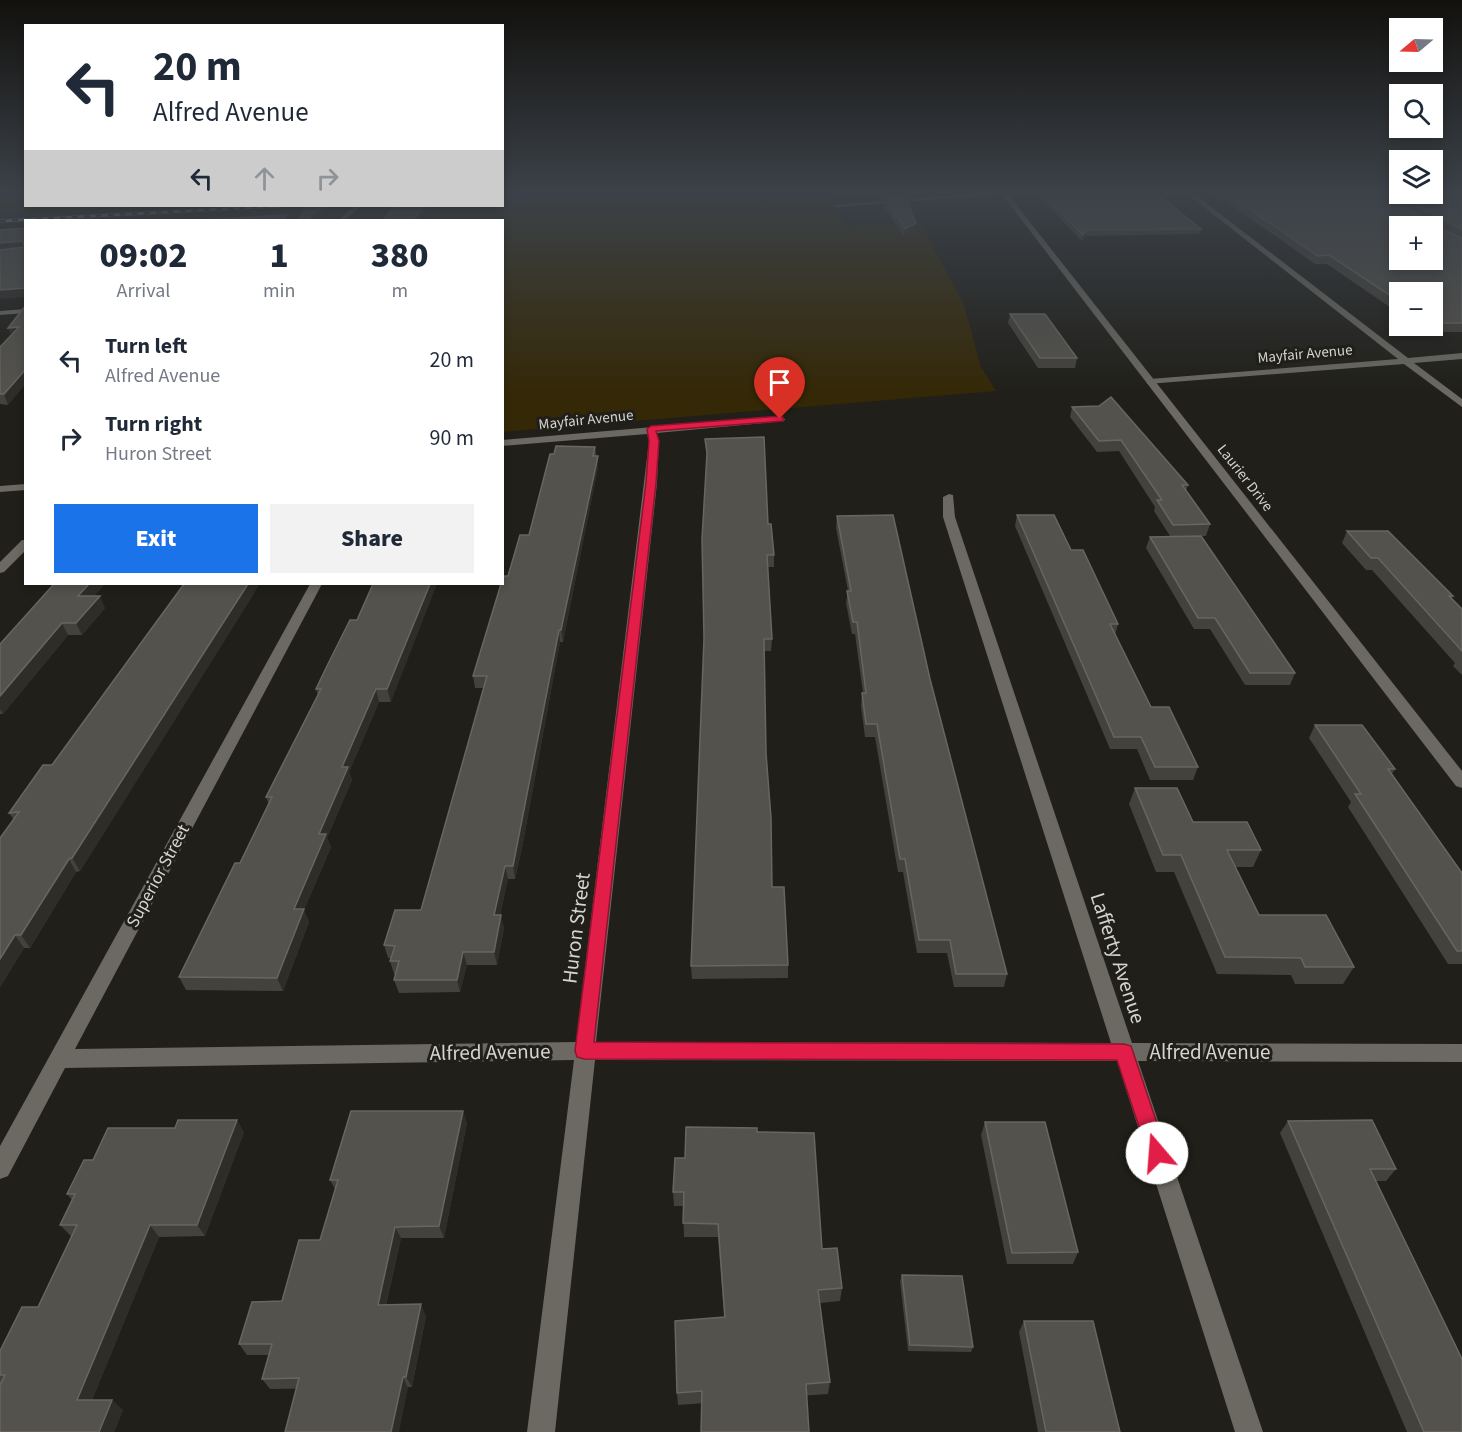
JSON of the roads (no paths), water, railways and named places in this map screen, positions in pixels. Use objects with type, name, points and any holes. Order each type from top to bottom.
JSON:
[{"type":"street","name":"Laurier Drive","points":[[1055,260],[1462,782]]},
{"type":"street","points":[[1275,260],[1462,404]]},
{"type":"street","points":[[0,313],[24,311]]},
{"type":"street","name":"Mayfair Avenue","points":[[1150,382],[1462,356]]},
{"type":"street","name":"Mayfair Avenue","points":[[504,443],[780,419]]},
{"type":"street","name":"Huron Street","points":[[540,1432],[651,483],[654,441],[651,429]]},
{"type":"street","points":[[0,489],[24,487]]},
{"type":"street","name":"Lafferty Avenue","points":[[949,497],[949,517],[1249,1432]]},
{"type":"street","points":[[0,569],[24,545]]},
{"type":"street","name":"Superior Street","points":[[0,1168],[315,585]]},
{"type":"street","name":"Alfred Avenue","points":[[59,1059],[584,1051],[1462,1053]]}]
